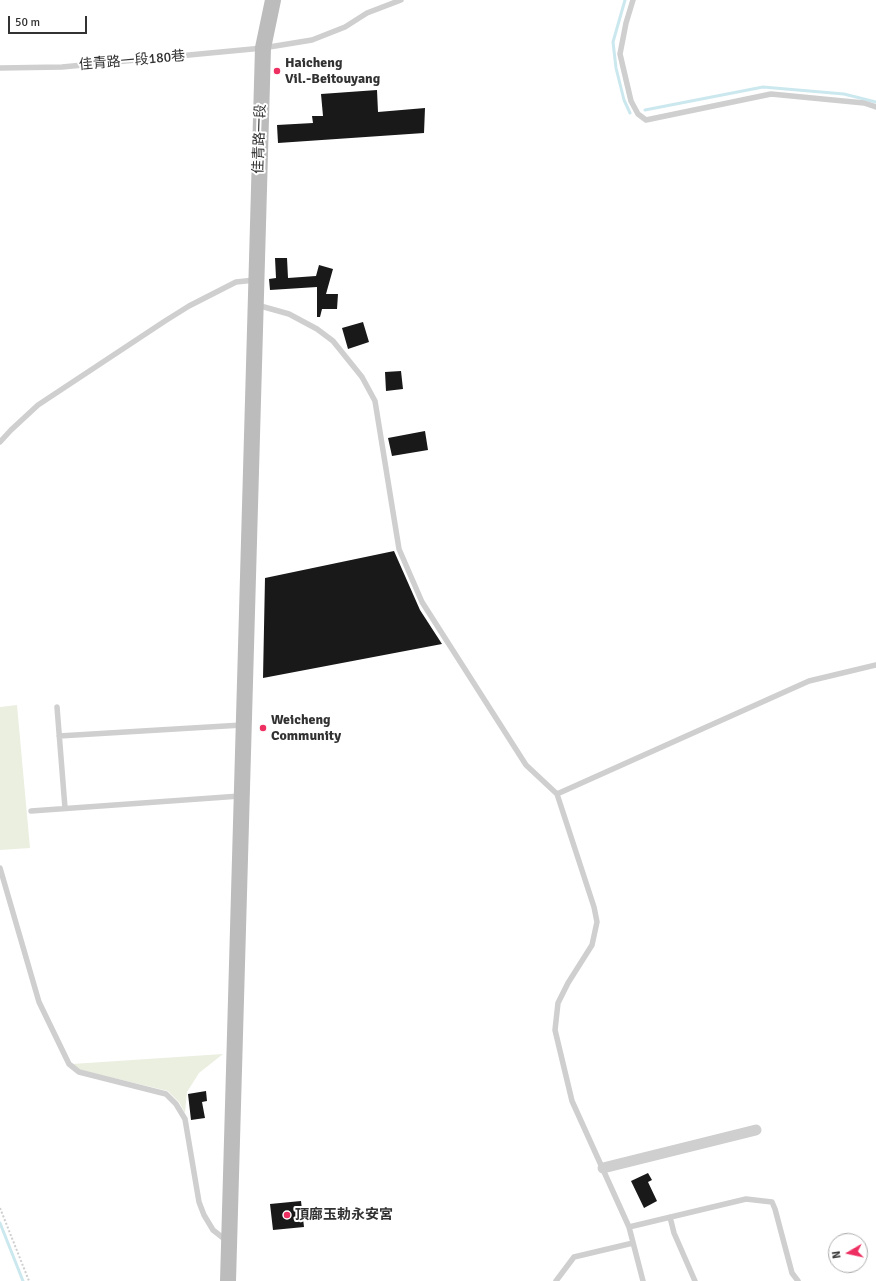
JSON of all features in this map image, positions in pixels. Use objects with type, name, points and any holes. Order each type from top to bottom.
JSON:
[{"type":"street","name":"佳青路一段","points":[[228,1281],[243,795],[254,305],[263,48],[274,0]]},
{"type":"street","points":[[603,1168],[756,1130]]},
{"type":"lane","name":"佳青路一段180巷","points":[[0,68],[62,67],[263,48],[312,40],[345,27],[367,13],[401,0]]},
{"type":"lane","points":[[633,0],[626,23],[620,54],[631,101],[638,114],[646,120],[771,94],[864,103],[876,107]]},
{"type":"lane","points":[[0,442],[38,405],[164,321],[189,306],[236,282],[255,280]]},
{"type":"lane","points":[[254,305],[289,314],[317,329],[333,341],[362,377],[375,401],[400,549],[422,602],[526,765],[557,794],[594,907],[597,922],[592,945],[558,1003],[555,1030],[572,1101],[629,1227],[643,1281]]},
{"type":"lane","points":[[557,794],[809,681],[876,665]]},
{"type":"lane","points":[[57,707],[65,808]]},
{"type":"lane","points":[[59,736],[244,724]]},
{"type":"lane","points":[[31,811],[243,795]]},
{"type":"lane","points":[[0,868],[39,1002],[69,1064],[79,1072],[166,1094],[176,1104],[185,1118],[199,1202],[204,1215],[213,1230],[230,1244]]},
{"type":"lane","points":[[629,1227],[746,1199],[772,1202],[777,1215],[792,1273],[798,1281]]},
{"type":"lane","points":[[670,1217],[674,1233],[695,1281]]},
{"type":"lane","points":[[556,1281],[574,1257],[633,1243]]},
{"type":"path","points":[[0,1208],[29,1281]]},
{"type":"shaded area","points":[[17,705],[30,848],[0,850],[0,707]]},
{"type":"shaded area","points":[[223,1054],[199,1073],[187,1092],[185,1113],[179,1102],[168,1091],[80,1070],[72,1064]]},
{"type":"building","points":[[377,90],[378,112],[425,108],[424,133],[278,143],[277,125],[313,123],[312,116],[323,116],[321,94]]},
{"type":"building","points":[[275,258],[287,258],[288,278],[316,276],[319,265],[333,269],[326,294],[338,294],[337,309],[322,309],[320,317],[317,317],[317,287],[270,290],[269,279],[276,278]]},
{"type":"building","points":[[363,322],[369,342],[348,349],[342,328]]},
{"type":"building","points":[[401,371],[403,389],[386,391],[385,372]]},
{"type":"building","points":[[425,431],[428,450],[392,456],[388,438]]},
{"type":"building","points":[[394,551],[420,610],[442,644],[263,678],[265,578]]},
{"type":"building","points":[[206,1091],[207,1101],[202,1102],[205,1118],[191,1120],[188,1094]]},
{"type":"building","points":[[648,1173],[652,1180],[648,1182],[657,1201],[644,1208],[631,1181]]},
{"type":"building","name":"頂廍玉勅永安宮","points":[[301,1201],[304,1227],[273,1230],[270,1204]]},
{"type":"waterway","points":[[625,0],[613,42],[616,68],[624,100],[630,113]]},
{"type":"waterway","points":[[645,110],[763,87],[844,94],[876,102]]},
{"type":"waterway","points":[[0,1223],[23,1281]]},
{"type":"place","name":"Haicheng Vil.-Beitouyang","points":[[277,71]]},
{"type":"place","name":"Weicheng Community","points":[[263,728]]},
{"type":"place","name":"頂廍玉勅永安宮","points":[[287,1215]]}]
